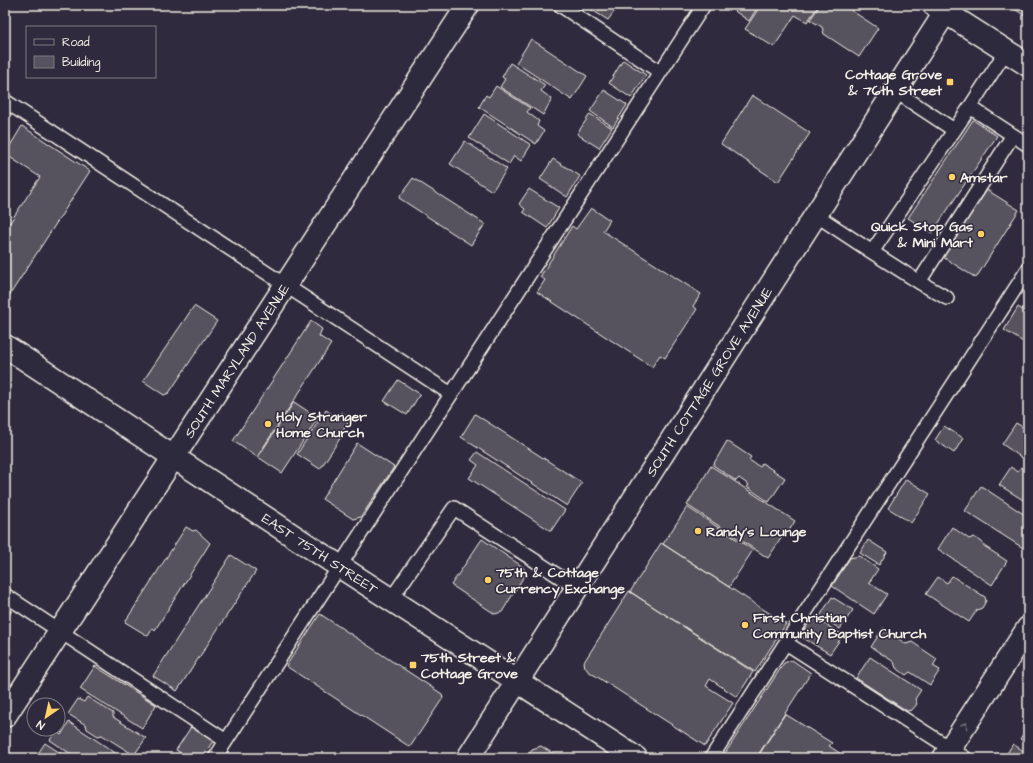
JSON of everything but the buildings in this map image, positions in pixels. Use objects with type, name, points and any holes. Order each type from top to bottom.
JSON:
[{"type":"street","name":"SOUTH MARYLAND AVENUE","points":[[5,716],[468,5]]},
{"type":"street","points":[[943,7],[1028,65]]},
{"type":"street","name":"SOUTH COTTAGE GROVE AVENUE","points":[[468,758],[895,91],[943,7]]},
{"type":"street","name":"EAST 75TH STREET","points":[[5,346],[339,566],[636,758]]},
{"type":"street","points":[[953,755],[1028,628]]},
{"type":"lane","points":[[560,5],[660,72]]},
{"type":"lane","points":[[215,758],[704,5]]},
{"type":"lane","points":[[872,252],[1006,51]]},
{"type":"lane","points":[[895,91],[954,130]]},
{"type":"lane","points":[[5,102],[451,394]]},
{"type":"lane","points":[[970,107],[1028,146]]},
{"type":"lane","points":[[919,282],[1012,136]]},
{"type":"lane","points":[[816,215],[919,282],[947,298]]},
{"type":"lane","points":[[711,758],[1028,269]]},
{"type":"lane","points":[[391,599],[454,508],[577,588]]},
{"type":"lane","points":[[5,595],[226,741]]},
{"type":"lane","points":[[786,643],[953,755]]},
{"type":"place","name":"Cottage Grove & 76th Street","points":[[950,82]]},
{"type":"place","name":"Amstar","points":[[952,177]]},
{"type":"place","name":"Quick Stop Gas & Mini Mart","points":[[981,234]]},
{"type":"place","name":"Holy Stranger Home Church","points":[[268,424]]},
{"type":"place","name":"Randy's Lounge","points":[[698,531]]},
{"type":"place","name":"75th & Cottage Currency Exchange","points":[[488,580]]},
{"type":"place","name":"First Christian Community Baptist Church","points":[[745,625]]},
{"type":"place","name":"75th Street & Cottage Grove","points":[[413,665]]}]
